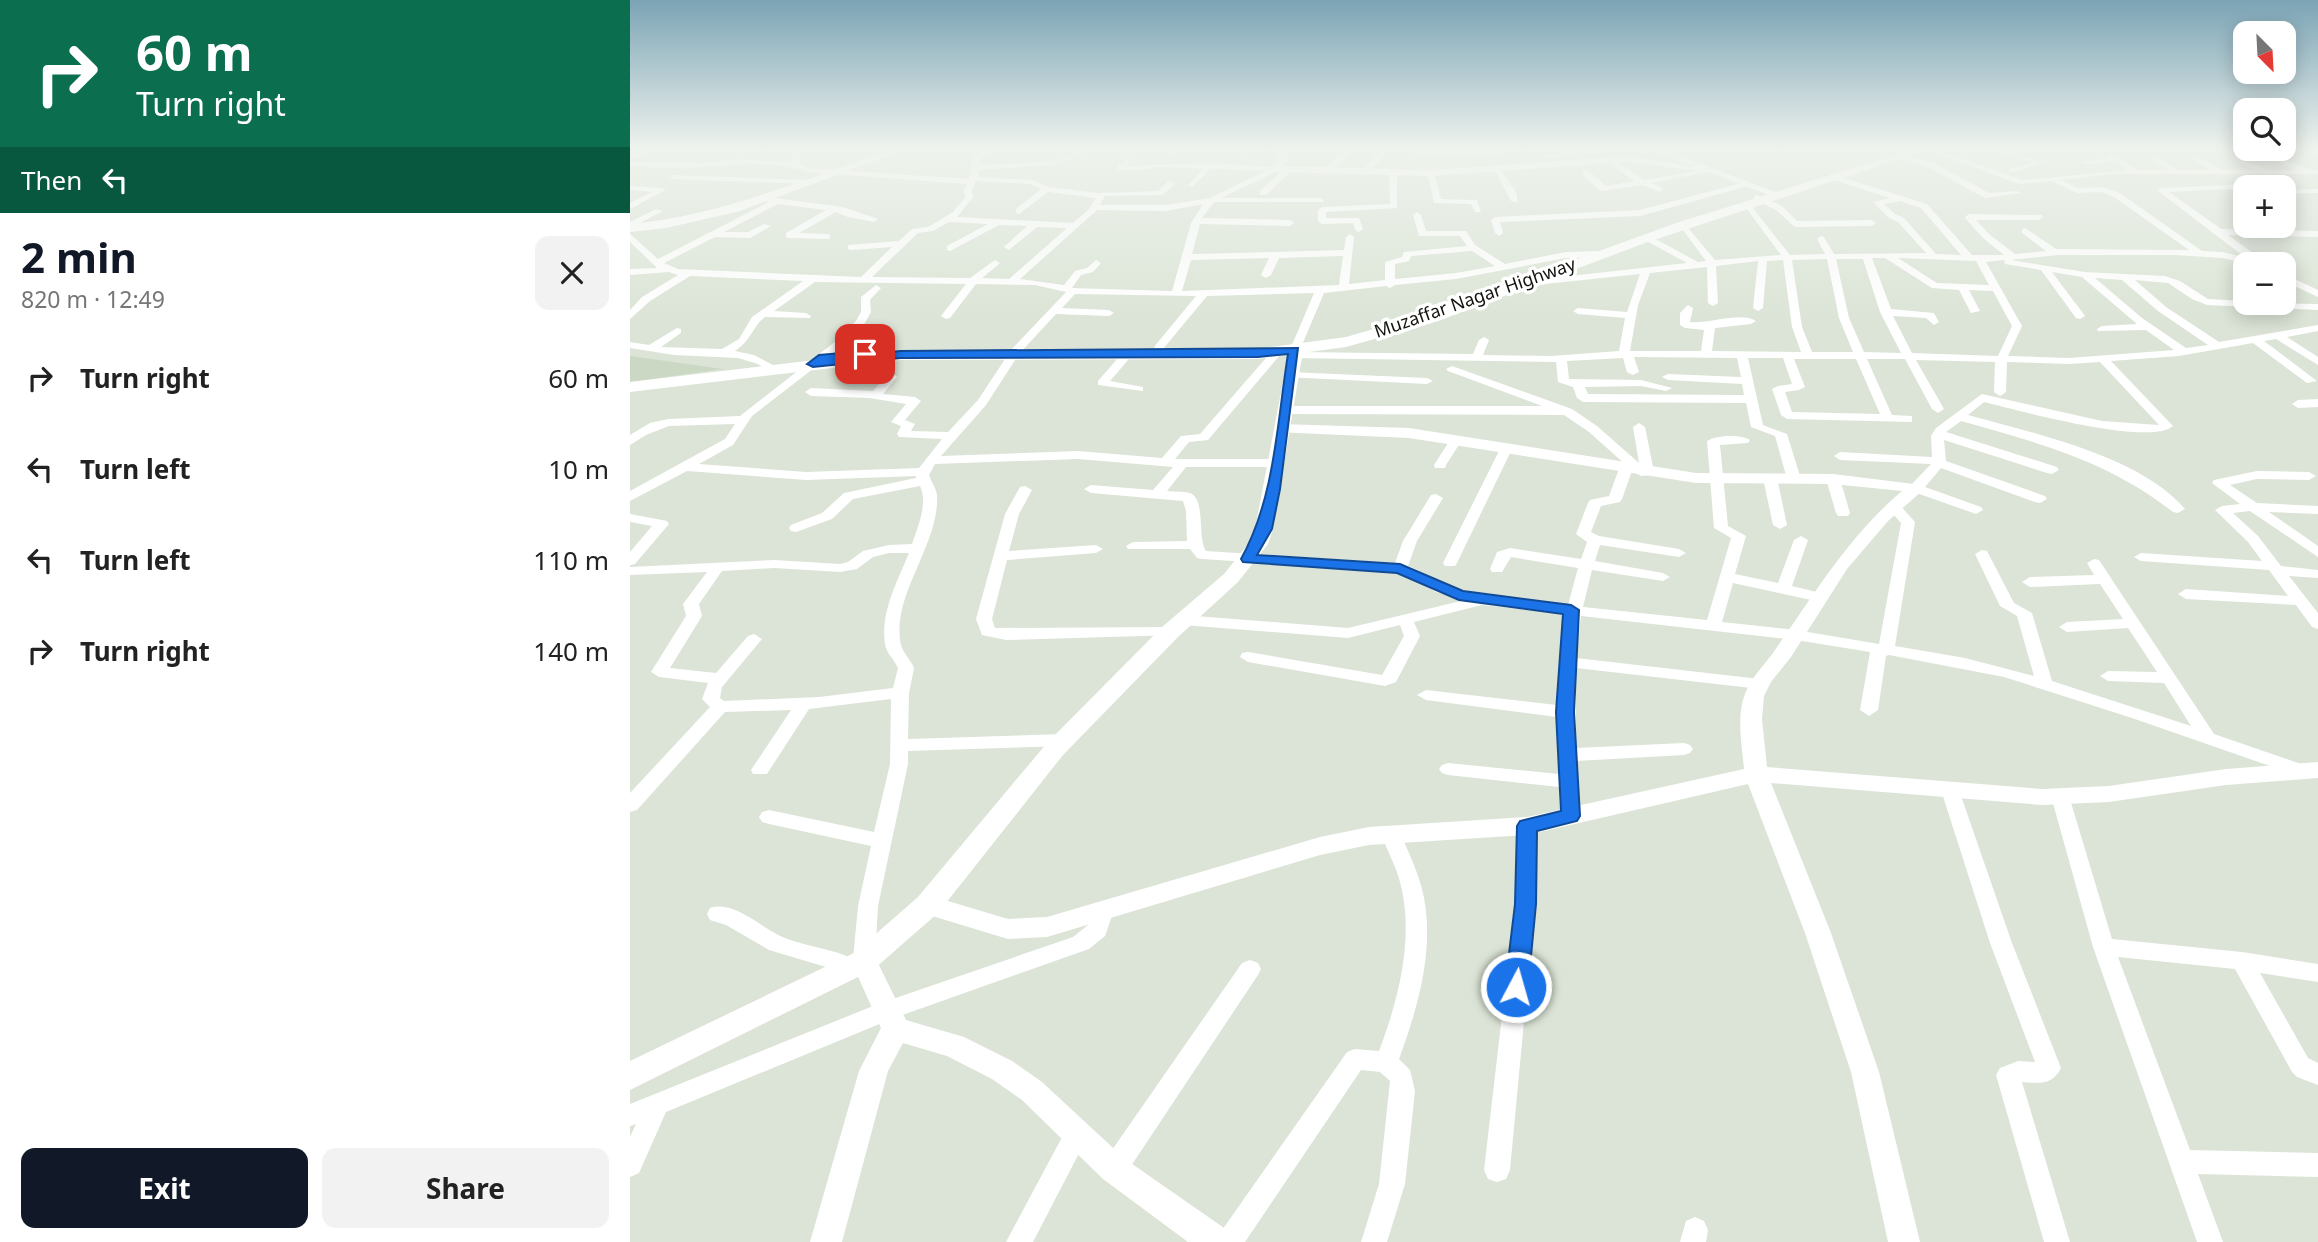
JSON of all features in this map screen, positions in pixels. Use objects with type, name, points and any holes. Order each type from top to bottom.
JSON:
[{"type":"main road","points":[[630,226],[675,223],[745,206]]},
{"type":"main road","name":"Muzaffar Nagar Highway","points":[[630,385],[769,366],[900,355],[1159,347],[1260,348],[1290,356],[1414,317],[1592,254],[1740,206]]},
{"type":"main road","name":"Muzaffar Nagar Highway","points":[[1017,350],[1290,356],[1391,329],[1526,283],[1592,254],[1741,206]]},
{"type":"main road","points":[[630,1076],[857,964],[928,905],[1064,740],[1176,626],[1248,559],[1265,529],[1290,356]]},
{"type":"street","points":[[657,263],[759,206]]},
{"type":"street","points":[[813,206],[874,219]]},
{"type":"street","points":[[864,279],[915,231],[930,229],[962,206]]},
{"type":"street","points":[[1019,211],[1025,206]]},
{"type":"street","points":[[1012,281],[1095,207],[1178,206]]},
{"type":"street","points":[[1176,294],[1185,274],[1188,246],[1206,206]]},
{"type":"street","points":[[1359,229],[1356,220],[1322,221],[1322,210],[1394,206]]},
{"type":"street","points":[[1476,206],[1478,210]]},
{"type":"street","points":[[1549,206],[1555,217]]},
{"type":"street","points":[[1499,233],[1494,221],[1644,212],[1666,206]]},
{"type":"street","points":[[1767,206],[1787,257],[1797,327],[1808,357]]},
{"type":"street","points":[[1776,206],[1795,224],[1872,223]]},
{"type":"street","points":[[1881,206],[1892,216],[1900,219],[1933,256]]},
{"type":"street","points":[[1922,206],[1980,258],[2017,326],[2001,360],[2000,392]]},
{"type":"street","points":[[2133,206],[2198,252]]},
{"type":"street","points":[[2181,206],[2246,252]]},
{"type":"street","points":[[1128,221],[1140,208]]},
{"type":"street","points":[[827,237],[789,234],[802,224],[835,209]]},
{"type":"street","points":[[630,226],[659,211]]},
{"type":"street","points":[[1417,215],[1422,234],[1463,233],[1474,248],[1506,268]]},
{"type":"street","points":[[2013,257],[1969,218],[2039,217]]},
{"type":"street","points":[[946,219],[1073,226]]},
{"type":"street","points":[[1198,221],[1290,223]]},
{"type":"street","points":[[950,248],[999,222]]},
{"type":"street","points":[[1009,247],[1035,224]]},
{"type":"street","points":[[711,233],[750,235],[767,226]]},
{"type":"street","points":[[1684,226],[1711,261],[1713,303]]},
{"type":"street","points":[[2025,231],[2055,253]]},
{"type":"street","points":[[2217,232],[2317,235]]},
{"type":"street","points":[[630,237],[667,270]]},
{"type":"street","points":[[1343,289],[1350,237]]},
{"type":"street","points":[[1648,238],[1694,263]]},
{"type":"street","points":[[1821,239],[1831,256],[1844,318],[1888,419]]},
{"type":"street","points":[[851,247],[900,244]]},
{"type":"street","points":[[1390,285],[1390,262],[1406,259],[1406,254],[1474,248]]},
{"type":"street","points":[[1526,283],[1711,261],[1787,257],[1887,255],[1980,258],[2055,253],[2198,252],[2233,258]]},
{"type":"street","points":[[1187,257],[1349,253]]},
{"type":"street","points":[[630,272],[667,270],[813,279],[1012,281],[1048,283],[1069,290],[1176,294],[1390,285],[1506,268],[1556,256],[1592,254]]},
{"type":"street","points":[[1266,275],[1275,255]]},
{"type":"street","points":[[1887,255],[1932,285],[1994,288]]},
{"type":"street","points":[[1867,256],[1885,312],[1938,409]]},
{"type":"street","points":[[1758,308],[1763,258]]},
{"type":"street","points":[[1980,258],[2085,275],[2171,280],[2196,298],[2207,302],[2318,307]]},
{"type":"street","points":[[946,316],[974,280],[995,263]]},
{"type":"street","points":[[796,528],[827,516],[849,496],[926,471],[982,402],[1017,350],[1053,311],[1078,273],[1090,270],[1096,263]]},
{"type":"street","points":[[1633,372],[1626,354],[1632,315],[1646,270]]},
{"type":"street","points":[[2045,270],[2080,316]]},
{"type":"street","points":[[630,316],[646,299],[689,272]]},
{"type":"street","points":[[2085,275],[2147,327],[2184,352]]},
{"type":"street","points":[[747,288],[764,276]]},
{"type":"street","points":[[2125,277],[2162,309],[2219,347]]},
{"type":"street","points":[[721,355],[743,341],[751,326],[763,314],[813,279]]},
{"type":"street","points":[[2296,282],[2318,294]]},
{"type":"street","points":[[1962,287],[1975,312]]},
{"type":"street","points":[[630,497],[729,442],[736,436],[742,420],[860,323],[866,312],[865,299],[876,288]]},
{"type":"street","points":[[1165,463],[1185,439],[1204,437],[1290,356],[1320,290]]},
{"type":"street","points":[[1159,347],[1204,293]]},
{"type":"street","points":[[1688,308],[1685,325],[1709,327],[1721,322],[1751,321]]},
{"type":"street","points":[[1053,311],[1109,313]]},
{"type":"street","points":[[1577,311],[1632,315]]},
{"type":"street","points":[[1885,312],[1930,314],[1934,322]]},
{"type":"street","points":[[763,314],[806,316]]},
{"type":"street","points":[[1706,356],[1709,327]]},
{"type":"street","points":[[2102,329],[2147,327]]},
{"type":"street","points":[[1290,356],[1561,358],[1626,354],[2104,360],[2219,347],[2318,328]]},
{"type":"street","points":[[651,349],[677,331]]},
{"type":"street","points":[[2277,335],[2318,362]]},
{"type":"street","points":[[1477,357],[1484,340]]},
{"type":"street","points":[[2256,340],[2311,381]]},
{"type":"street","points":[[630,345],[758,359],[769,366]]},
{"type":"street","points":[[1128,353],[1102,383],[1139,389]]},
{"type":"street","points":[[1290,356],[1427,381]]},
{"type":"street","points":[[1742,357],[1758,429],[1781,434],[1794,478]]},
{"type":"street","points":[[1788,357],[1799,387],[1778,389],[1787,415],[1908,419]]},
{"type":"street","points":[[1561,358],[1564,382],[1578,384],[1747,381]]},
{"type":"street","points":[[1938,434],[1979,400],[1987,397],[2102,425],[2165,428],[2165,422],[2104,360]]},
{"type":"street","points":[[1452,369],[1563,410],[1593,429],[1638,471]]},
{"type":"street","points":[[876,395],[891,377]]},
{"type":"street","points":[[1578,384],[1583,398],[1751,400]]},
{"type":"street","points":[[811,392],[876,395],[879,399],[915,401],[897,422],[908,424],[903,434],[952,436]]},
{"type":"street","points":[[2298,404],[2318,403]]},
{"type":"street","points":[[1282,420],[1563,410]]},
{"type":"street","points":[[1961,417],[2070,449],[2116,466],[2146,482],[2178,509]]},
{"type":"street","points":[[630,427],[742,420]]},
{"type":"street","points":[[1282,420],[1456,440],[1638,471],[1718,478],[1833,479],[1916,488],[1976,510]]},
{"type":"street","points":[[630,442],[649,427]]},
{"type":"street","points":[[1639,427],[1638,471],[1615,499],[1595,503],[1583,536],[1679,553]]},
{"type":"street","points":[[1904,1242],[1865,1072],[1818,933],[1756,774],[1751,719],[1754,696],[1760,684],[1796,635],[1840,566],[1939,462],[1938,434]]},
{"type":"street","points":[[1938,434],[2052,470]]},
{"type":"street","points":[[1440,465],[1456,440]]},
{"type":"street","points":[[1713,626],[1739,536],[1721,528],[1713,440],[1744,440]]},
{"type":"street","points":[[1450,563],[1506,449]]},
{"type":"street","points":[[688,467],[806,476],[926,471],[1078,455],[1182,464],[1276,463]]},
{"type":"street","points":[[1840,456],[1939,462],[2040,499]]},
{"type":"street","points":[[1158,494],[1182,464]]},
{"type":"street","points":[[857,964],[901,746],[901,693],[906,668],[893,644],[893,635],[897,612],[919,548],[930,496],[926,471]]},
{"type":"street","points":[[2309,476],[2257,475],[2219,483],[2249,507],[2318,553]]},
{"type":"street","points":[[1770,478],[1780,525]]},
{"type":"street","points":[[1833,479],[1843,513]]},
{"type":"street","points":[[1091,489],[1190,499],[1195,545],[1202,555],[1400,568],[1441,589],[1482,600],[1796,635],[1965,663],[2045,685],[2309,770]]},
{"type":"street","points":[[1025,490],[1012,514],[1000,555],[984,619],[988,632],[1006,635],[1176,626],[1348,634],[1482,600]]},
{"type":"street","points":[[1400,568],[1410,541],[1436,498]]},
{"type":"street","points":[[1868,710],[1908,522],[1894,507]]},
{"type":"street","points":[[2318,510],[2249,507],[2222,510],[2253,539],[2318,624]]},
{"type":"street","points":[[630,518],[662,524],[630,561]]},
{"type":"street","points":[[1570,816],[1565,712],[1571,610],[1595,540]]},
{"type":"street","points":[[1783,589],[1801,540]]},
{"type":"street","points":[[1133,546],[1195,545]]},
{"type":"street","points":[[630,571],[774,564],[846,568],[868,554],[889,549],[919,548]]},
{"type":"street","points":[[1000,555],[1096,550]]},
{"type":"street","points":[[1497,569],[1502,555],[1507,552],[1663,577]]},
{"type":"street","points":[[1982,554],[2008,606],[2024,613],[2045,685]]},
{"type":"street","points":[[2141,556],[2318,573]]},
{"type":"street","points":[[2094,563],[2208,738]]},
{"type":"street","points":[[717,568],[691,604],[694,615],[659,672],[720,679]]},
{"type":"street","points":[[1727,577],[1820,597]]},
{"type":"street","points":[[2030,582],[2105,579]]},
{"type":"street","points":[[2186,594],[2300,601]]},
{"type":"street","points":[[1248,657],[1385,681],[1390,678],[1412,636],[1406,620]]},
{"type":"street","points":[[2067,627],[2133,623]]},
{"type":"street","points":[[720,707],[712,699],[711,693],[754,639]]},
{"type":"street","points":[[1568,662],[1760,684]]},
{"type":"street","points":[[2108,676],[2169,678]]},
{"type":"street","points":[[630,805],[720,707],[804,704],[901,693]]},
{"type":"street","points":[[1426,695],[1565,712]]},
{"type":"street","points":[[760,770],[804,704]]},
{"type":"street","points":[[901,746],[1064,740]]},
{"type":"street","points":[[1567,755],[1684,749]]},
{"type":"street","points":[[1448,769],[1569,782]]},
{"type":"street","points":[[928,905],[1008,929],[1047,928],[1320,846],[1391,835],[1527,826],[1756,774],[2060,796],[2109,794],[2309,770]]},
{"type":"street","points":[[1950,790],[2001,943],[2049,1068],[2045,1073],[2018,1071],[2008,1075],[2057,1242]]},
{"type":"street","points":[[2060,796],[2104,947],[2210,1242]]},
{"type":"street","points":[[769,817],[882,841]]},
{"type":"street","points":[[1497,1170],[1525,904],[1527,826]]},
{"type":"street","points":[[1386,1062],[1409,993],[1415,902],[1407,873],[1391,835]]},
{"type":"street","points":[[630,1115],[892,1020],[1081,943],[1097,930],[1104,910]]},
{"type":"street","points":[[718,914],[733,917],[772,942],[857,964],[892,1020],[1002,1070],[1032,1091],[1114,1169],[1215,1242]]},
{"type":"street","points":[[2104,947],[2242,961],[2318,973]]},
{"type":"street","points":[[2242,961],[2300,1065],[2305,1070],[2318,1073]]},
{"type":"street","points":[[1114,1169],[1250,969]]},
{"type":"street","points":[[826,1242],[854,1149],[871,1076],[886,1043],[892,1020]]},
{"type":"street","points":[[1229,1242],[1355,1059],[1386,1062],[1401,1074],[1403,1091],[1392,1184],[1374,1242]]},
{"type":"street","points":[[630,1165],[657,1105]]},
{"type":"street","points":[[1019,1242],[1077,1134]]},
{"type":"street","points":[[2182,1162],[2318,1165]]},
{"type":"shaded area","points":[[630,356],[723,369],[630,382]]},
{"type":"route","points":[[865,354],[819,359],[813,364],[900,355],[1070,352],[1258,354],[1294,351],[1265,529],[1248,559],[1400,568],[1459,596],[1571,610],[1565,712],[1570,816],[1527,826],[1525,904],[1516,987]]}]
